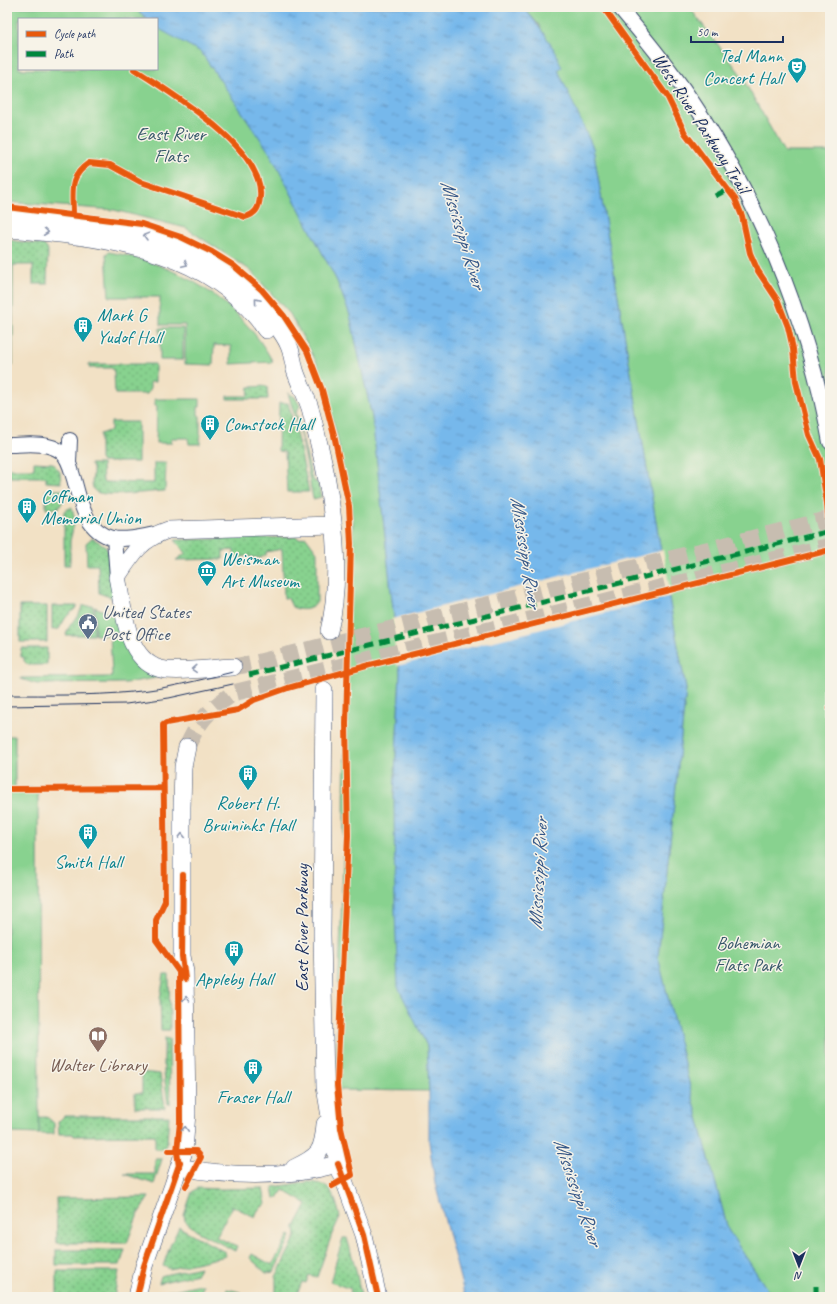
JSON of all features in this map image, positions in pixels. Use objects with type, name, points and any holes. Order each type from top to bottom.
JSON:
[{"type":"street","points":[[619,7],[651,45],[683,89],[712,132],[746,195],[782,272],[800,322],[822,399],[830,442]]},
{"type":"street","points":[[7,215],[132,232],[158,239],[206,260],[227,273],[254,297],[274,322],[289,345],[296,370],[310,407],[324,462],[333,525],[334,610],[329,631]]},
{"type":"street","points":[[7,229],[118,242],[155,251],[197,269],[218,283],[245,305],[265,328],[280,352],[296,370]]},
{"type":"street","points":[[70,440],[69,463],[81,503],[88,519],[94,528],[114,538],[156,534],[180,529],[333,525]]},
{"type":"street","points":[[7,445],[46,446],[61,452],[69,463]]},
{"type":"street","points":[[117,577],[139,545],[156,534]]},
{"type":"street","points":[[114,538],[117,577],[133,646],[146,662],[164,670],[233,667]]},
{"type":"street","name":"East River Parkway","points":[[324,690],[322,941],[327,1104],[338,1164],[364,1235],[378,1297]]},
{"type":"street","points":[[137,1297],[148,1253],[184,1152],[187,1113],[185,972],[182,956],[182,807],[183,767],[187,747]]},
{"type":"street","points":[[283,1174],[314,1158],[323,1144],[327,1104]]},
{"type":"street","points":[[179,1167],[208,1173],[266,1175],[318,1169],[338,1164]]},
{"type":"green space","name":"East River Flats","points":[[7,7],[133,7],[147,18],[18,18],[18,70],[158,70],[158,27],[201,52],[270,153],[337,281],[350,315],[372,417],[400,673],[394,796],[419,1029],[427,1046],[429,1091],[335,1090],[344,837],[345,678],[353,522],[337,436],[317,363],[290,314],[250,270],[186,228],[114,210],[7,202]]},
{"type":"green space","name":"Bohemian Flats Park","points":[[523,7],[689,7],[739,72],[784,152],[830,152],[830,1297],[772,1297],[728,1230],[692,1095],[658,957],[686,689],[668,593],[593,148],[557,70],[558,63],[539,25]]},
{"type":"green space","points":[[7,240],[44,245],[48,250],[47,284],[33,284],[33,265],[13,265],[13,365],[7,365]]},
{"type":"green space","points":[[109,252],[134,257],[159,265],[204,288],[225,303],[243,321],[259,340],[273,362],[231,364],[231,346],[214,345],[213,365],[185,364],[185,325],[160,325],[160,297],[109,297],[106,254]]},
{"type":"green space","points":[[160,328],[183,328],[183,360],[160,360]]},
{"type":"green space","points":[[88,364],[155,364],[155,382],[150,382],[150,390],[147,394],[115,394],[114,372],[112,368],[90,368]]},
{"type":"green space","points":[[267,386],[268,399],[227,399],[227,396],[248,396],[249,387]]},
{"type":"green space","points":[[288,393],[295,397],[300,406],[296,412],[312,479],[318,483],[321,497],[313,499],[303,445]]},
{"type":"green space","points":[[155,399],[200,399],[198,415],[200,416],[200,444],[189,444],[188,438],[171,438],[171,443],[156,443],[157,406],[155,406]]},
{"type":"green space","points":[[279,403],[288,403],[309,492],[287,492],[285,452],[278,451]]},
{"type":"green space","points":[[111,422],[138,422],[138,462],[102,462],[100,459],[100,434],[111,430]]},
{"type":"green space","points":[[34,462],[53,463],[60,472],[61,483],[46,482],[46,477],[7,477],[7,469],[34,469]]},
{"type":"green space","points":[[154,463],[166,463],[165,491],[105,494],[98,493],[93,488],[93,468],[90,464],[102,464],[103,482],[154,483]]},
{"type":"green space","points":[[46,490],[64,490],[65,497],[59,508],[46,509]]},
{"type":"green space","points":[[72,507],[75,520],[70,541],[70,565],[64,565],[64,511]]},
{"type":"green space","points":[[297,537],[299,539],[306,537],[317,552],[317,602],[309,609],[292,607],[288,598],[284,598],[282,549],[266,552],[266,555],[260,558],[243,556],[242,560],[234,559],[234,550],[223,551],[223,559],[176,560],[186,553],[175,540]]},
{"type":"green space","points":[[92,538],[104,545],[108,551],[115,599],[99,593],[98,565],[87,565],[86,543]]},
{"type":"green space","points":[[20,606],[47,606],[47,642],[20,642]]},
{"type":"green space","points":[[52,606],[78,606],[66,617],[59,629],[52,630]]},
{"type":"green space","points":[[82,606],[93,606],[94,635],[66,635],[69,627],[79,614]]},
{"type":"green space","points":[[95,607],[120,618],[123,638],[128,652],[138,664],[156,675],[156,678],[126,683],[37,684],[21,679],[111,677],[110,635],[95,635]]},
{"type":"green space","points":[[21,648],[47,648],[47,665],[28,665],[24,661],[24,657],[21,657]]},
{"type":"green space","points":[[7,736],[15,736],[15,789],[38,788],[39,1134],[11,1133],[10,1122],[7,1121]]},
{"type":"green space","points":[[164,975],[169,975],[170,1030],[161,1030],[160,999]]},
{"type":"green space","points":[[164,1038],[169,1039],[170,1104],[168,1104],[164,1074]]},
{"type":"green space","points":[[142,1072],[160,1074],[165,1108],[135,1108],[135,1093],[142,1093]]},
{"type":"green space","points":[[64,1116],[169,1116],[167,1141],[164,1149],[155,1149],[155,1135],[74,1136],[73,1134],[59,1134],[58,1122]]},
{"type":"green space","points":[[47,1117],[54,1123],[54,1134],[39,1134],[39,1126],[21,1118]]},
{"type":"green space","points":[[155,1159],[162,1159],[154,1184],[124,1174],[155,1174]]},
{"type":"green space","points":[[308,1182],[322,1185],[331,1192],[340,1217],[332,1234],[317,1277],[309,1275],[306,1283],[302,1282],[296,1297],[276,1297],[276,1277],[296,1236],[295,1227],[307,1204],[283,1190],[278,1198],[275,1198],[273,1187]]},
{"type":"green space","points":[[197,1188],[263,1188],[266,1204],[258,1210],[255,1217],[232,1206],[216,1237],[237,1246],[235,1251],[198,1232],[185,1221],[184,1215],[192,1192]]},
{"type":"green space","points":[[149,1197],[138,1214],[127,1243],[57,1243],[56,1198]]},
{"type":"green space","points":[[179,1227],[225,1252],[226,1256],[170,1269],[163,1266]]},
{"type":"green space","points":[[289,1235],[291,1236],[274,1272],[266,1273],[250,1258],[252,1254],[272,1265]]},
{"type":"green space","points":[[343,1238],[347,1238],[361,1295],[350,1293],[351,1289],[330,1282]]},
{"type":"green space","points":[[56,1250],[125,1250],[120,1265],[56,1265]]},
{"type":"green space","points":[[200,1267],[197,1274],[159,1283],[161,1276]]},
{"type":"green space","points":[[57,1271],[119,1271],[114,1297],[57,1297]]},
{"type":"green space","points":[[196,1285],[203,1285],[200,1297],[156,1297],[156,1294]]},
{"type":"green space","points":[[227,1289],[240,1292],[245,1297],[224,1297]]},
{"type":"water","name":"Mississippi River","points":[[133,7],[523,7],[541,29],[557,55],[562,67],[558,70],[593,148],[668,593],[686,689],[658,957],[692,1095],[728,1230],[772,1297],[465,1297],[435,1183],[429,1142],[427,1046],[398,987],[395,912],[394,796],[400,673],[372,417],[350,315],[337,281],[270,153],[201,52],[161,30],[158,27],[158,18],[147,18]]},
{"type":"pier","points":[[663,550],[671,596],[397,666],[392,619]]},
{"type":"tunnel","points":[[233,667],[260,662],[830,519]]},
{"type":"tunnel","points":[[187,747],[196,729],[206,716],[233,693],[830,546]]},
{"type":"tram line","points":[[7,695],[85,695],[145,691],[233,672]]},
{"type":"tram line","points":[[7,706],[126,704],[169,698],[233,684]]},
{"type":"marked path","points":[[715,196],[728,189]]},
{"type":"marked path","points":[[249,675],[830,531]]},
{"type":"marked path","points":[[816,1286],[816,1297]]},
{"type":"cycle path","name":"West River Parkway Trail","points":[[603,7],[667,96],[685,133],[735,199],[742,216],[750,253],[758,271],[778,301],[788,327],[793,349],[796,382],[809,435],[820,459],[827,503],[830,539]]},
{"type":"cycle path","points":[[73,215],[73,186],[82,168],[89,163],[110,165],[141,182],[245,217],[252,214],[258,207],[260,197],[257,178],[247,160],[232,141],[191,107],[136,70]]},
{"type":"cycle path","points":[[7,207],[142,224],[181,237],[212,252],[233,265],[262,290],[284,316],[307,351],[322,390],[334,435],[349,506],[351,544],[346,724],[348,835],[337,1085],[341,1128],[352,1175],[332,1186]]},
{"type":"cycle path","points":[[179,1167],[177,1151],[180,1122],[179,972],[156,940],[156,920],[165,901],[163,725],[166,723],[238,710],[254,700],[288,688],[370,665],[830,550]]},
{"type":"cycle path","points":[[830,675],[830,747]]},
{"type":"cycle path","points":[[7,789],[163,788]]},
{"type":"cycle path","points":[[183,875],[182,956],[185,979]]},
{"type":"cycle path","points":[[168,1151],[196,1151],[201,1157],[186,1186]]},
{"type":"cycle path","points":[[137,1297],[144,1266],[180,1162]]},
{"type":"cycle path","points":[[338,1164],[364,1235],[378,1297]]},
{"type":"place","name":"Ted Mann Concert Hall","points":[[797,84]]},
{"type":"place","name":"Mark G Yudof Hall","points":[[83,343]]},
{"type":"place","name":"Comstock Hall","points":[[210,441]]},
{"type":"place","name":"Coffman Memorial Union","points":[[27,524]]},
{"type":"place","name":"Weisman Art Museum","points":[[207,587]]},
{"type":"place","name":"United States Post Office","points":[[88,640]]},
{"type":"place","name":"Robert H. Bruininks Hall","points":[[248,791]]},
{"type":"place","name":"Smith Hall","points":[[88,850]]},
{"type":"place","name":"Appleby Hall","points":[[234,967]]},
{"type":"place","name":"Walter Library","points":[[98,1053]]},
{"type":"place","name":"Fraser Hall","points":[[253,1085]]}]
